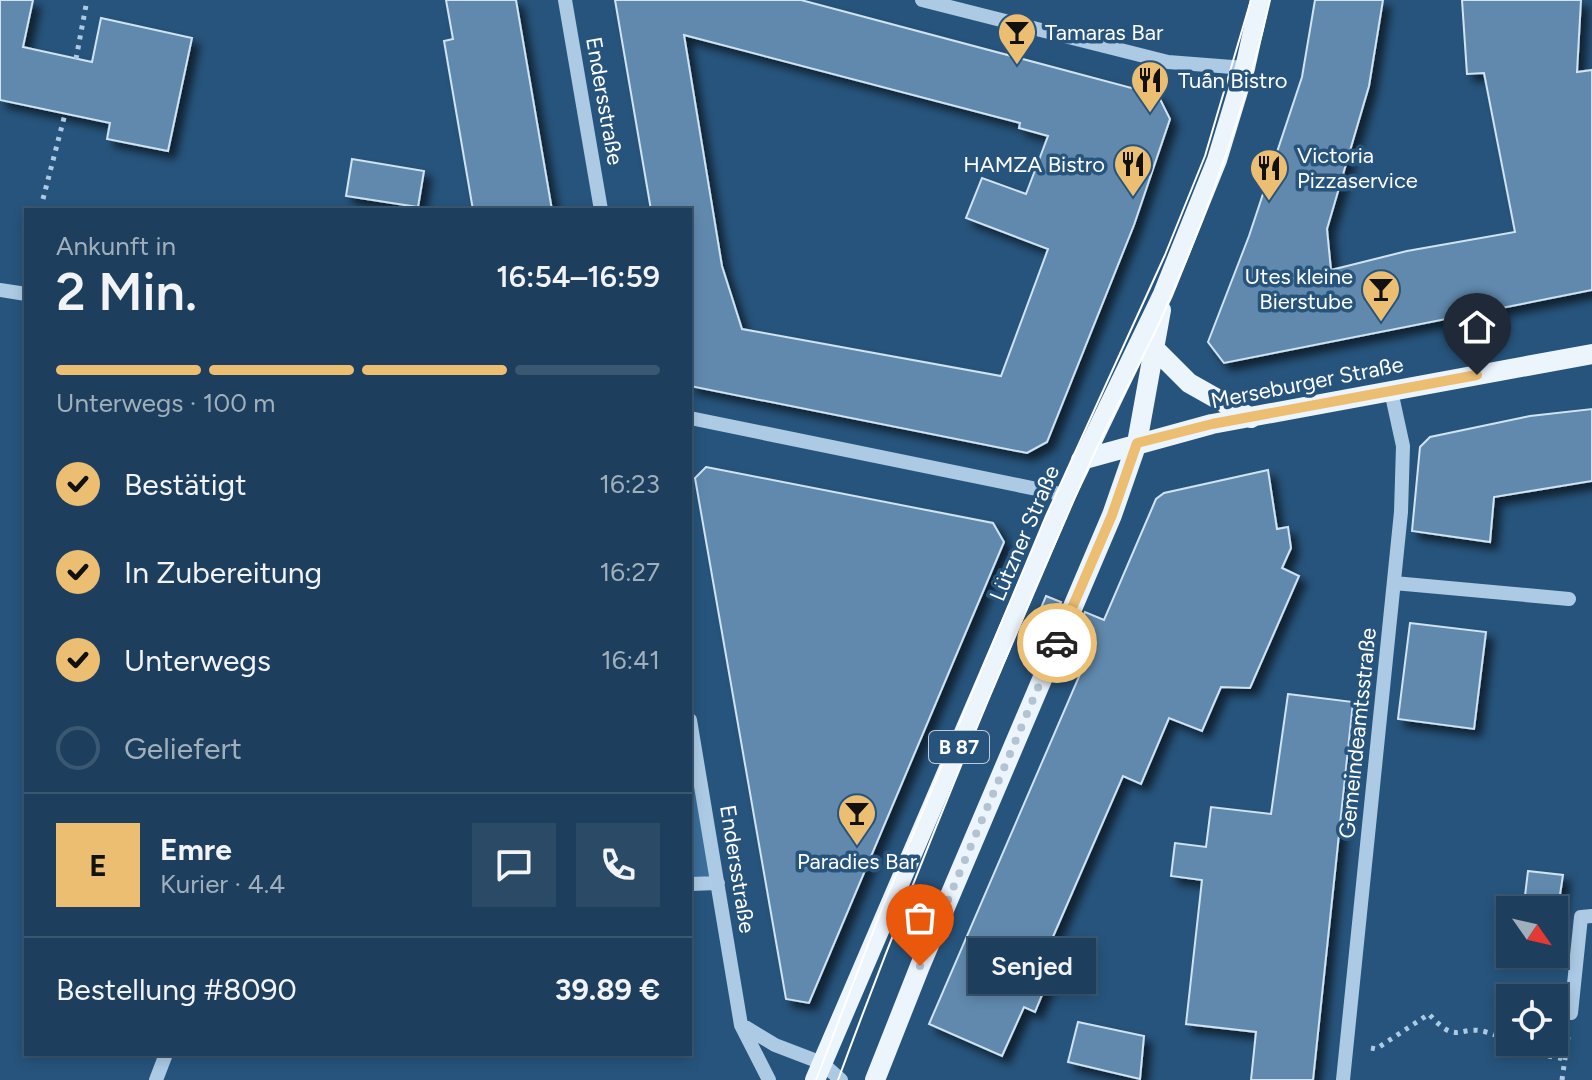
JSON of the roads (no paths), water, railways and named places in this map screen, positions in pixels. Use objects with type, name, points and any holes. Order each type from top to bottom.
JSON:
[{"type":"main road","name":"Lützner Straße","points":[[818,1072],[1081,460],[1163,294],[1217,160],[1245,68],[1260,0]]},
{"type":"main road","points":[[1137,443],[1163,294]]},
{"type":"main road","points":[[1155,349],[1189,383],[1251,418]]},
{"type":"main road","name":"Merseburger Straße","points":[[1081,460],[1137,443],[1251,418],[1592,354]]},
{"type":"main road","name":"B 87","points":[[875,1080],[920,966],[1112,515],[1137,443]]},
{"type":"street","name":"Endersstraße","points":[[565,0],[601,208]]},
{"type":"street","points":[[922,0],[1168,62],[1245,68]]},
{"type":"street","points":[[0,290],[24,294]]},
{"type":"street","name":"Gemeindeamtsstraße","points":[[1343,1080],[1394,583],[1403,446],[1391,391]]},
{"type":"street","points":[[692,418],[1066,495]]},
{"type":"street","points":[[1394,583],[1569,599]]},
{"type":"street","name":"Endersstraße","points":[[692,742],[741,1025],[769,1080]]},
{"type":"street","points":[[692,884],[718,883]]},
{"type":"street","points":[[1571,1013],[1581,917],[1592,916]]},
{"type":"street","points":[[741,1025],[818,1072],[841,1080]]},
{"type":"street","points":[[156,1080],[165,1056]]},
{"type":"tram line","points":[[816,1080],[881,911],[1046,516],[1165,255],[1205,156],[1251,0]]},
{"type":"tram line","points":[[838,1080],[929,844],[1027,609],[1094,454],[1161,319],[1194,241],[1237,123],[1270,0]]},
{"type":"place","name":"Tamaras Bar","points":[[1017,66]]},
{"type":"place","name":"Tuấn Bistro","points":[[1150,114]]},
{"type":"place","name":"HAMZA Bistro","points":[[1133,198]]},
{"type":"place","name":"Victoria Pizzaservice","points":[[1269,202]]},
{"type":"place","name":"Utes kleine Bierstube","points":[[1381,323]]},
{"type":"place","name":"Paradies Bar","points":[[857,847]]},
{"type":"place","name":"Senjed","points":[[920,966]]}]
